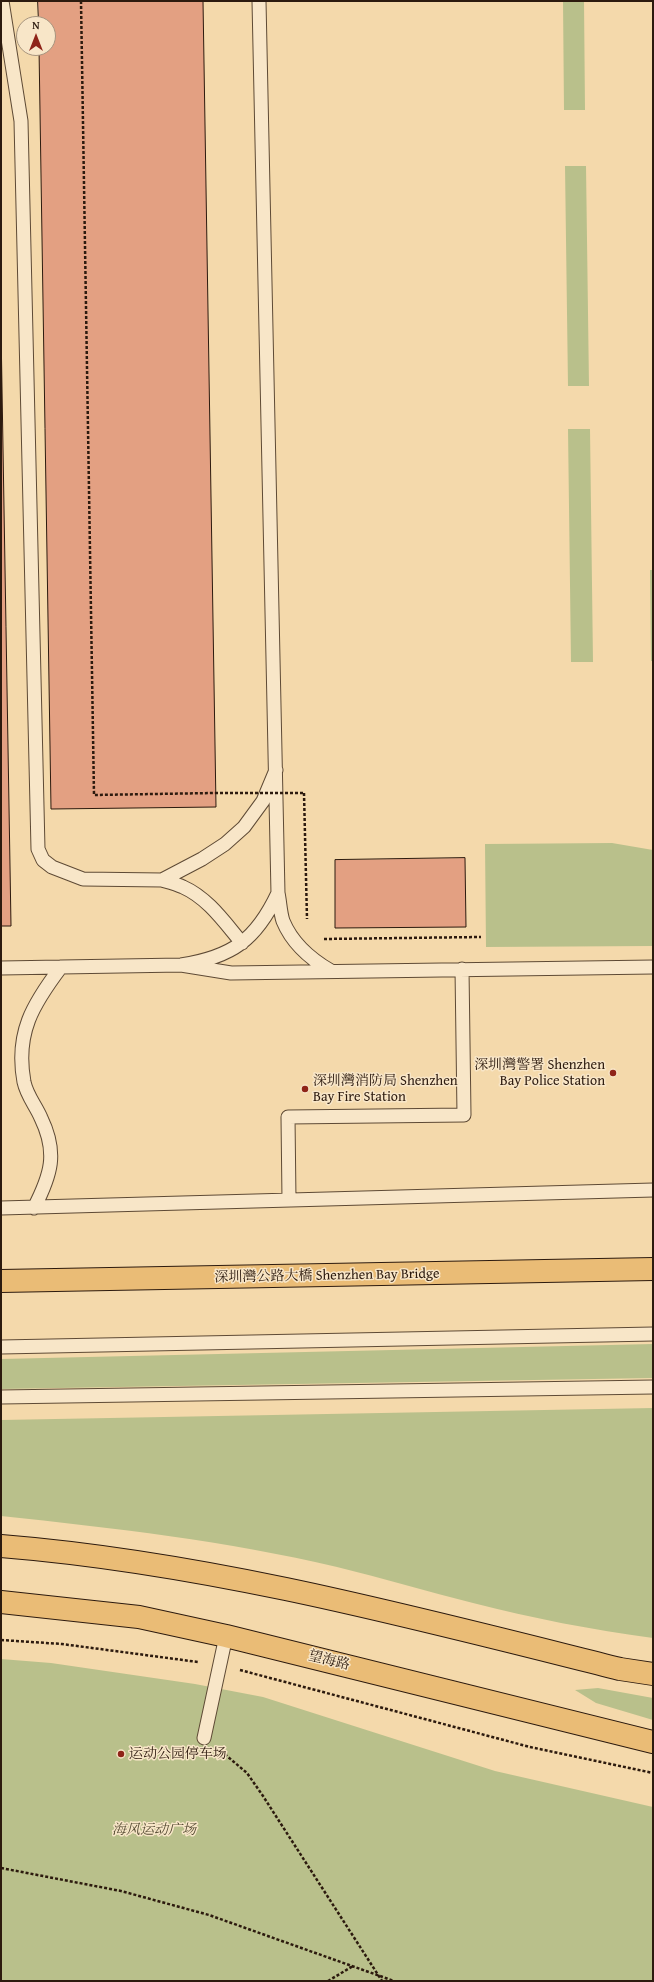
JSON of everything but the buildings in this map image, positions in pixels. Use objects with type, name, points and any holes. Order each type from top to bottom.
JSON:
[{"type":"main road","name":"深圳灣公路大橋 Shenzhen Bay Bridge","points":[[1,1281],[653,1269]]},
{"type":"main road","points":[[1,1546],[110,1559],[208,1574],[317,1596],[620,1669],[653,1674]]},
{"type":"main road","name":"望海路","points":[[1,1602],[139,1618],[226,1636],[653,1742]]},
{"type":"lane","points":[[2,1],[21,121],[38,849],[43,860],[52,867],[83,879],[162,880],[183,887],[198,896],[218,914],[242,944]]},
{"type":"lane","points":[[258,1],[278,893],[283,920],[296,942],[315,962],[331,971]]},
{"type":"lane","points":[[162,880],[202,859],[225,844],[244,827],[263,801],[276,770]]},
{"type":"lane","points":[[1,969],[181,965],[206,961],[226,953],[242,944],[262,923],[269,913],[278,893]]},
{"type":"lane","points":[[181,965],[231,973],[653,966]]},
{"type":"lane","points":[[34,1208],[47,1182],[51,1166],[51,1148],[48,1133],[31,1100],[25,1083],[22,1065],[23,1045],[33,1008],[61,968]]},
{"type":"lane","points":[[289,1200],[288,1117],[464,1115],[462,969]]},
{"type":"lane","points":[[1,1208],[653,1190]]},
{"type":"lane","points":[[1,1347],[653,1334]]},
{"type":"lane","points":[[1,1397],[653,1387]]},
{"type":"lane","points":[[204,1738],[226,1636]]},
{"type":"path","points":[[81,1],[94,795],[304,793],[308,925]]},
{"type":"path","points":[[324,939],[481,937]]},
{"type":"path","points":[[1,1640],[62,1644],[219,1665],[530,1747],[653,1773]]},
{"type":"path","points":[[204,1738],[247,1773],[382,1981]]},
{"type":"path","points":[[1,1868],[120,1891],[209,1915],[394,1981]]},
{"type":"path","points":[[328,1981],[353,1966]]},
{"type":"green space","points":[[563,1],[584,1],[585,110],[564,110]]},
{"type":"green space","points":[[565,166],[586,166],[589,386],[568,386]]},
{"type":"green space","points":[[568,429],[590,429],[593,662],[571,662]]},
{"type":"green space","points":[[650,570],[653,570],[653,661],[651,661]]},
{"type":"green space","points":[[612,843],[653,850],[653,946],[486,947],[485,844]]},
{"type":"green space","points":[[653,1344],[653,1378],[1,1389],[1,1359]]},
{"type":"green space","points":[[653,1408],[653,1638],[517,1614],[337,1567],[254,1550],[170,1536],[1,1516],[1,1420]]},
{"type":"green space","name":"海风运动广场","points":[[1,1659],[51,1663],[195,1684],[263,1697],[495,1771],[653,1807],[653,1981],[1,1981]]},
{"type":"green space","points":[[598,1688],[653,1698],[653,1720],[596,1703],[575,1690]]},
{"type":"place","name":"深圳灣警署 Shenzhen Bay Police Station","points":[[613,1073]]},
{"type":"place","name":"深圳灣消防局 Shenzhen Bay Fire Station","points":[[305,1089]]},
{"type":"place","name":"运动公园停车场","points":[[121,1754]]}]
